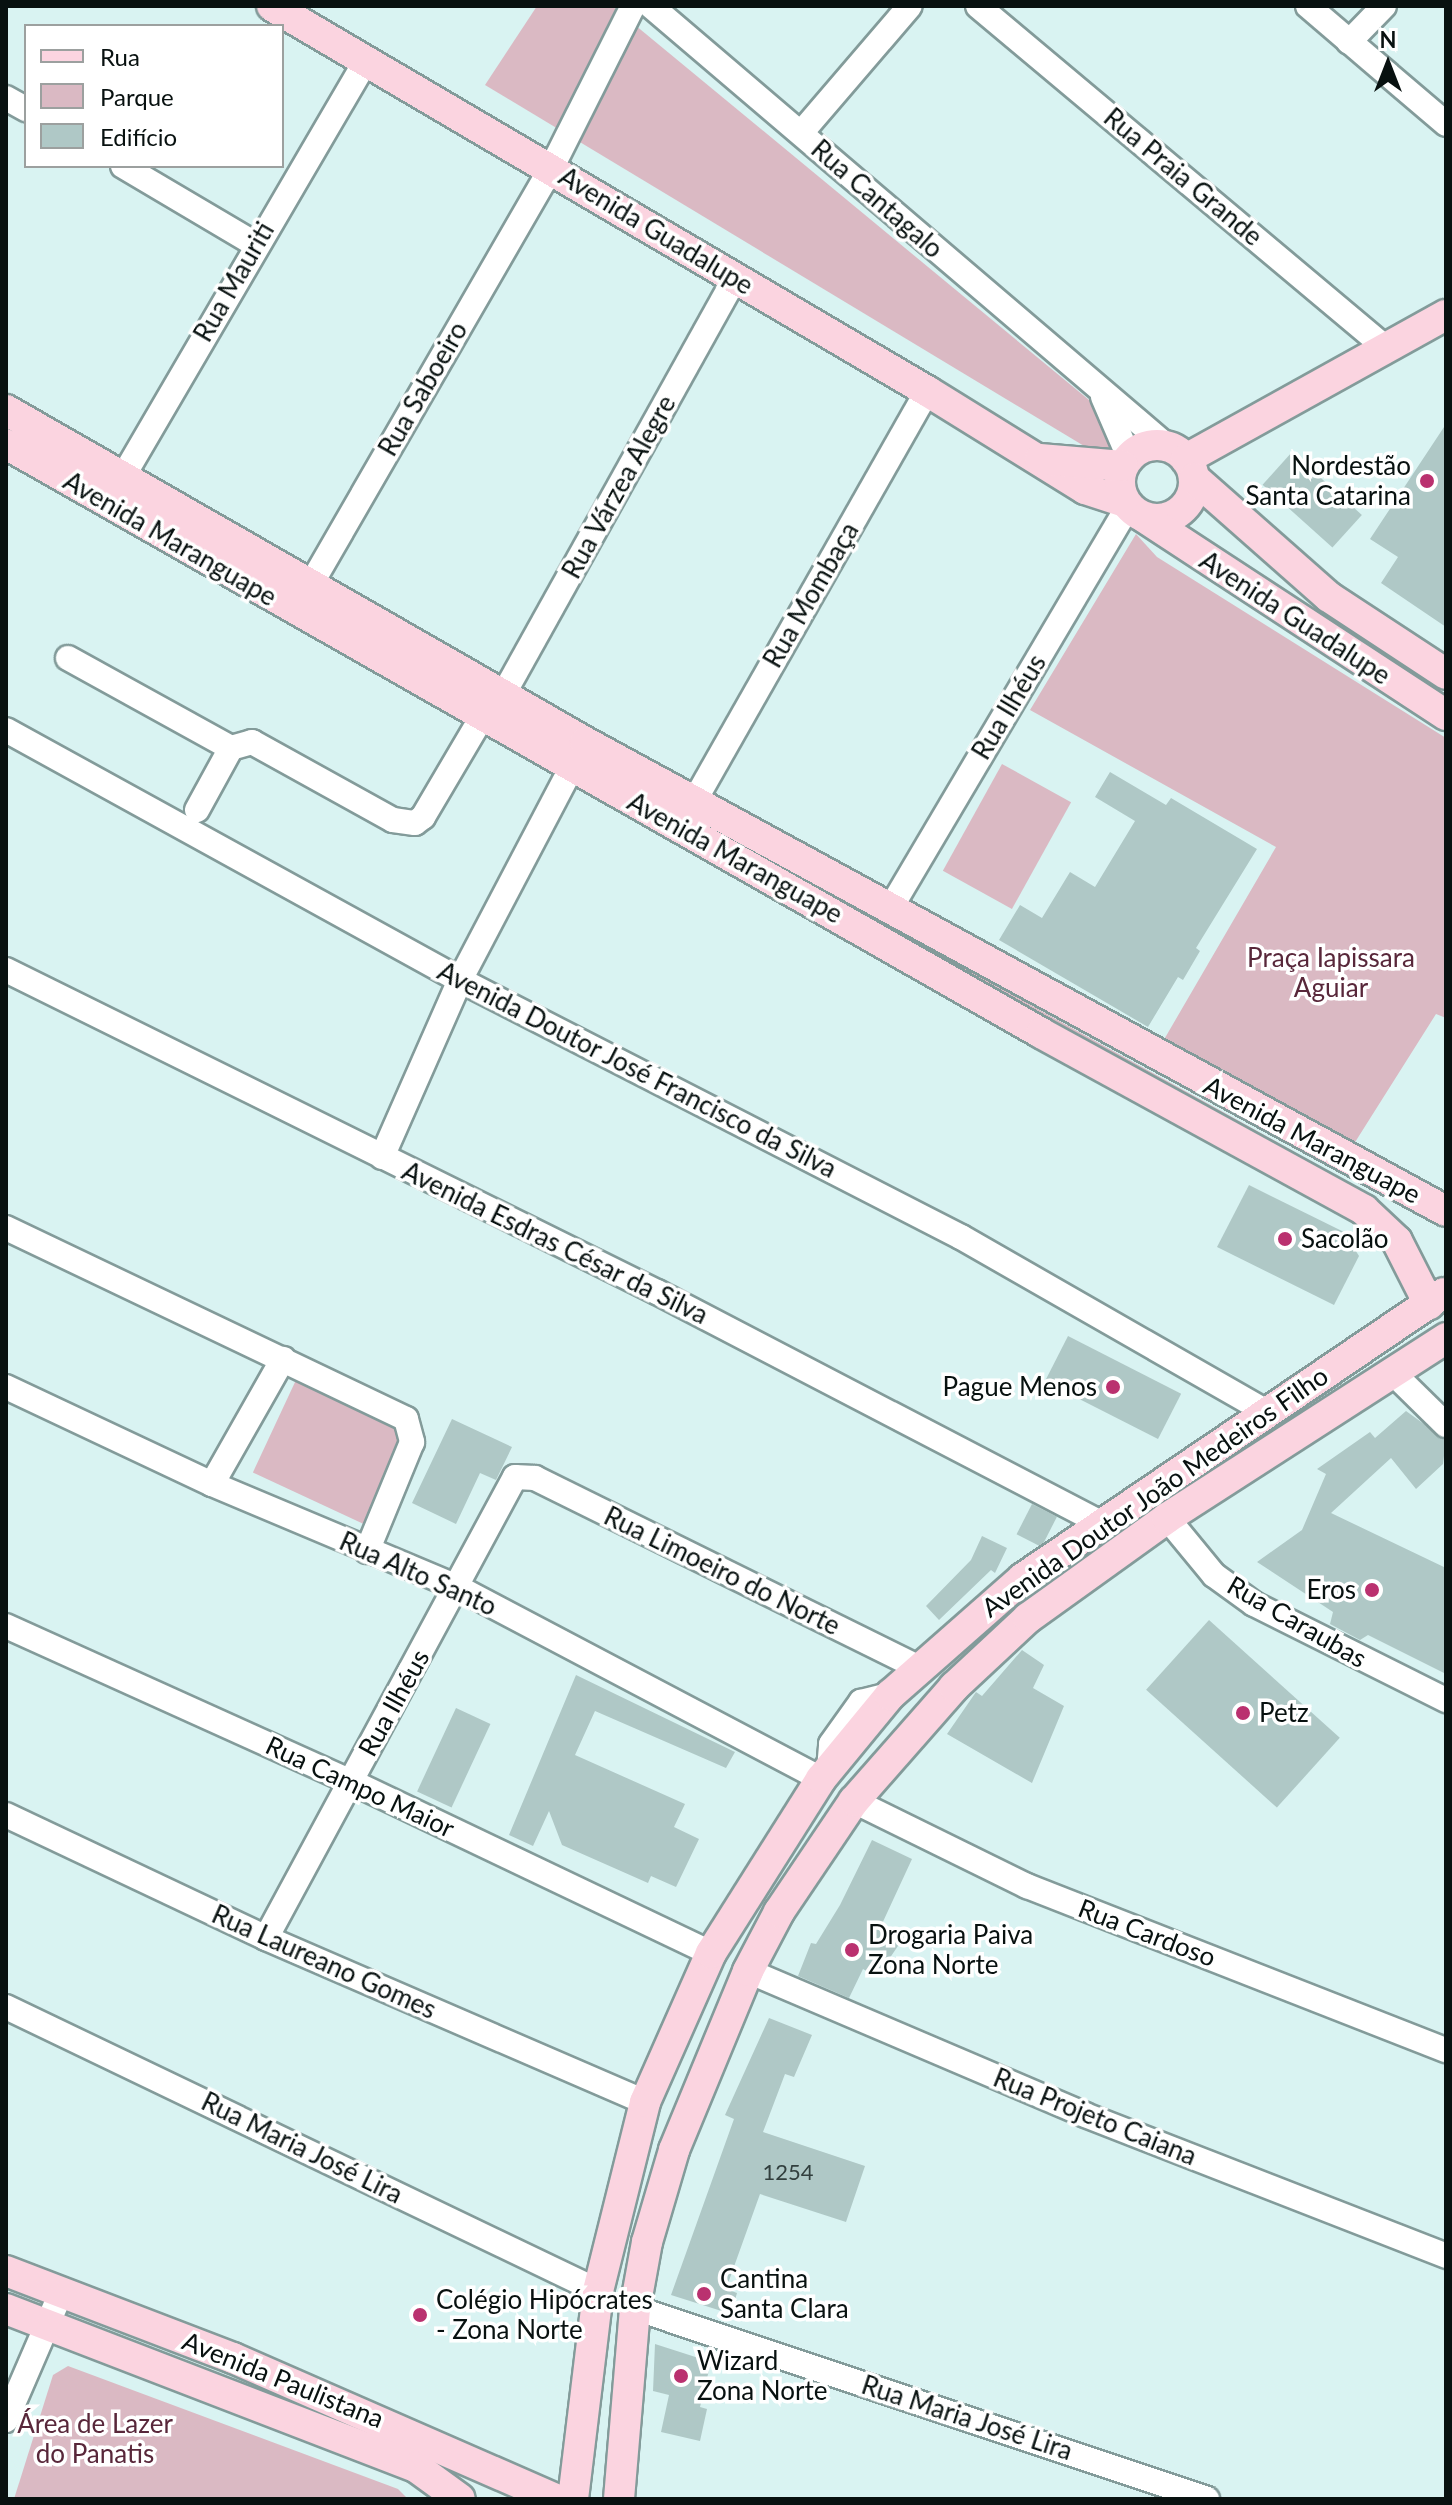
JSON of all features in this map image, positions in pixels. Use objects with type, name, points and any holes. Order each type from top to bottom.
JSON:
[{"type":"main road","name":"Avenida Guadalupe","points":[[272,6],[927,391],[1085,489],[1133,509],[1446,715]]},
{"type":"main road","points":[[1183,461],[1446,315]]},
{"type":"main road","name":"Avenida Maranguape","points":[[6,410],[123,476],[482,717],[695,800],[1355,1165],[1446,1211]]},
{"type":"main road","name":"Avenida Maranguape","points":[[6,444],[108,504],[503,695],[579,754],[766,874],[1383,1224],[1438,1298]]},
{"type":"main road","points":[[1147,446],[1183,461],[1190,499],[1176,514],[1133,509],[1119,487],[1126,462],[1147,446]]},
{"type":"main road","name":"Avenida Guadalupe","points":[[1038,458],[1126,462]]},
{"type":"main road","name":"Avenida Guadalupe","points":[[1183,461],[1329,597],[1446,674]]},
{"type":"main road","points":[[766,874],[800,879],[871,917],[890,909]]},
{"type":"main road","points":[[1338,1197],[1355,1165]]},
{"type":"main road","name":"Avenida Doutor João Medeiros Filho","points":[[573,2499],[598,2291],[645,2102],[711,1953],[825,1774],[890,1695],[992,1602],[1100,1523],[1438,1298]]},
{"type":"main road","name":"Avenida Doutor João Medeiros Filho","points":[[619,2499],[635,2308],[647,2242],[674,2150],[748,1971],[779,1912],[854,1801],[954,1687],[1028,1618],[1167,1518],[1446,1338]]},
{"type":"main road","name":"Avenida Paulistana","points":[[6,2271],[471,2458],[556,2499]]},
{"type":"main road","name":"Avenida Paulistana","points":[[6,2309],[416,2467],[460,2499]]},
{"type":"main road","points":[[231,2395],[258,2389],[285,2394],[420,2449],[471,2458]]},
{"type":"street","name":"Rua Saboeiro","points":[[303,598],[551,169],[633,6]]},
{"type":"street","name":"Rua Cantagalo","points":[[651,6],[1183,461]]},
{"type":"street","points":[[801,133],[910,6]]},
{"type":"street","name":"Rua Praia Grande","points":[[978,6],[1387,349]]},
{"type":"street","points":[[1308,6],[1446,124]]},
{"type":"street","points":[[1349,42],[1384,6]]},
{"type":"street","name":"Rua Mauriti","points":[[108,504],[255,244],[365,63]]},
{"type":"street","points":[[6,98],[24,108]]},
{"type":"street","points":[[126,168],[255,244]]},
{"type":"street","name":"Rua Várzea Alegre","points":[[503,695],[735,279]]},
{"type":"street","name":"Rua Mombaça","points":[[695,800],[927,391]]},
{"type":"street","name":"Rua Cantagalo","points":[[1102,394],[1126,462]]},
{"type":"street","name":"Rua Ilhéus","points":[[890,909],[1133,509]]},
{"type":"street","points":[[68,658],[231,748]]},
{"type":"street","points":[[197,810],[231,748],[241,742],[261,744],[393,820],[415,823],[423,817],[482,717]]},
{"type":"street","name":"Avenida Doutor José Francisco da Silva","points":[[6,730],[460,980],[961,1237],[1267,1412]]},
{"type":"street","points":[[382,1157],[460,980],[579,754]]},
{"type":"street","name":"Avenida Esdras César da Silva","points":[[6,970],[657,1292],[1100,1523]]},
{"type":"street","points":[[6,1228],[391,1409],[410,1423],[412,1442],[367,1551]]},
{"type":"street","points":[[212,1484],[283,1359]]},
{"type":"street","points":[[1391,1371],[1446,1425]]},
{"type":"street","name":"Rua Alto Santo","points":[[6,1387],[212,1484],[459,1588],[825,1774]]},
{"type":"street","name":"Rua Ilhéus","points":[[266,1938],[459,1588],[506,1486],[526,1475]]},
{"type":"street","name":"Rua Limoeiro do Norte","points":[[526,1475],[918,1667]]},
{"type":"street","name":"Rua Caraubas","points":[[1167,1518],[1214,1575],[1254,1604],[1446,1700]]},
{"type":"street","name":"Rua Campo Maior","points":[[6,1626],[350,1781],[711,1953]]},
{"type":"street","name":"Rua Cardoso","points":[[854,1801],[1027,1886],[1446,2050]]},
{"type":"street","name":"Rua Laureano Gomes","points":[[6,1815],[266,1938],[645,2102]]},
{"type":"street","name":"Rua Projeto Caiana","points":[[748,1971],[1085,2115],[1446,2256]]},
{"type":"street","name":"Rua Maria José Lira","points":[[6,2007],[598,2291]]},
{"type":"street","points":[[6,2420],[61,2293]]},
{"type":"street","name":"Rua Maria José Lira","points":[[635,2308],[1207,2499]]},
{"type":"green space","points":[[537,6],[612,6],[1100,409],[1114,464],[485,85]]},
{"type":"green space","name":"Praça Iapissara Aguiar","points":[[1136,534],[1157,557],[1446,738],[1446,1018],[1436,1014],[1352,1147],[1162,1043],[1276,847],[1030,710]]},
{"type":"green space","points":[[1002,764],[1071,802],[1012,909],[943,871]]},
{"type":"green space","points":[[903,934],[1286,1147],[1330,1174],[893,938]]},
{"type":"green space","points":[[296,1380],[408,1432],[365,1525],[253,1472]]},
{"type":"green space","name":"Área de Lazer do Panatis","points":[[68,2366],[398,2489],[408,2499],[14,2499],[53,2375]]},
{"type":"building","name":"Nordestão Santa Catarina","points":[[1446,424],[1446,627],[1381,583],[1398,557],[1370,539]]},
{"type":"building","points":[[1292,452],[1362,515],[1332,548],[1263,485]]},
{"type":"building","points":[[1110,772],[1166,805],[1171,798],[1257,849],[1196,948],[1200,951],[1183,980],[1178,977],[1148,1027],[999,940],[1020,905],[1042,918],[1070,872],[1095,887],[1135,821],[1095,797]]},
{"type":"building","name":"Sacolão","points":[[1249,1185],[1344,1232],[1359,1256],[1334,1305],[1217,1247]]},
{"type":"building","name":"Pague Menos","points":[[1068,1336],[1181,1394],[1158,1439],[1045,1381]]},
{"type":"building","name":"Eros","points":[[1406,1411],[1446,1440],[1443,1464],[1416,1489],[1391,1458],[1331,1513],[1446,1568],[1446,1674],[1368,1635],[1360,1640],[1330,1624],[1333,1612],[1257,1562],[1302,1530],[1326,1474],[1317,1469],[1370,1432],[1375,1438]]},
{"type":"building","points":[[452,1419],[512,1447],[496,1480],[480,1473],[456,1524],[412,1503]]},
{"type":"building","points":[[1032,1504],[1057,1517],[1042,1547],[1017,1534]]},
{"type":"building","points":[[982,1536],[1007,1548],[995,1573],[991,1570],[939,1620],[926,1606],[971,1560]]},
{"type":"building","name":"Petz","points":[[1209,1620],[1340,1738],[1277,1808],[1146,1690]]},
{"type":"building","points":[[1022,1650],[1044,1665],[1033,1688],[1064,1706],[1032,1783],[947,1734],[976,1692],[982,1696]]},
{"type":"building","points":[[576,1675],[735,1752],[726,1768],[595,1711],[575,1755],[685,1804],[674,1827],[699,1839],[676,1887],[651,1876],[648,1883],[562,1845],[549,1811],[533,1846],[509,1835]]},
{"type":"building","points":[[456,1708],[490,1724],[452,1807],[417,1791]]},
{"type":"building","points":[[872,1840],[912,1859],[881,1926],[904,1937],[877,1977],[863,1969],[849,1998],[798,1976],[811,1943],[816,1944],[840,1905]]},
{"type":"building","points":[[769,2018],[812,2035],[794,2077],[785,2074],[763,2132],[865,2166],[846,2222],[760,2194],[726,2289],[737,2293],[731,2314],[671,2295],[734,2119],[725,2115]]},
{"type":"building","name":"Wizard Zona Norte","points":[[655,2344],[711,2362],[700,2407],[707,2409],[700,2441],[661,2432],[669,2395],[653,2391]]},
{"type":"place","name":"Nordestão Santa Catarina","points":[[1427,481]]},
{"type":"place","name":"Sacolão","points":[[1285,1239]]},
{"type":"place","name":"Pague Menos","points":[[1113,1387]]},
{"type":"place","name":"Eros","points":[[1372,1590]]},
{"type":"place","name":"Petz","points":[[1243,1713]]},
{"type":"place","name":"Drogaria Paiva Zona Norte","points":[[852,1950]]},
{"type":"place","name":"Cantina Santa Clara","points":[[704,2294]]},
{"type":"place","name":"Colégio Hipócrates - Zona Norte","points":[[420,2315]]},
{"type":"place","name":"Wizard Zona Norte","points":[[681,2376]]}]
